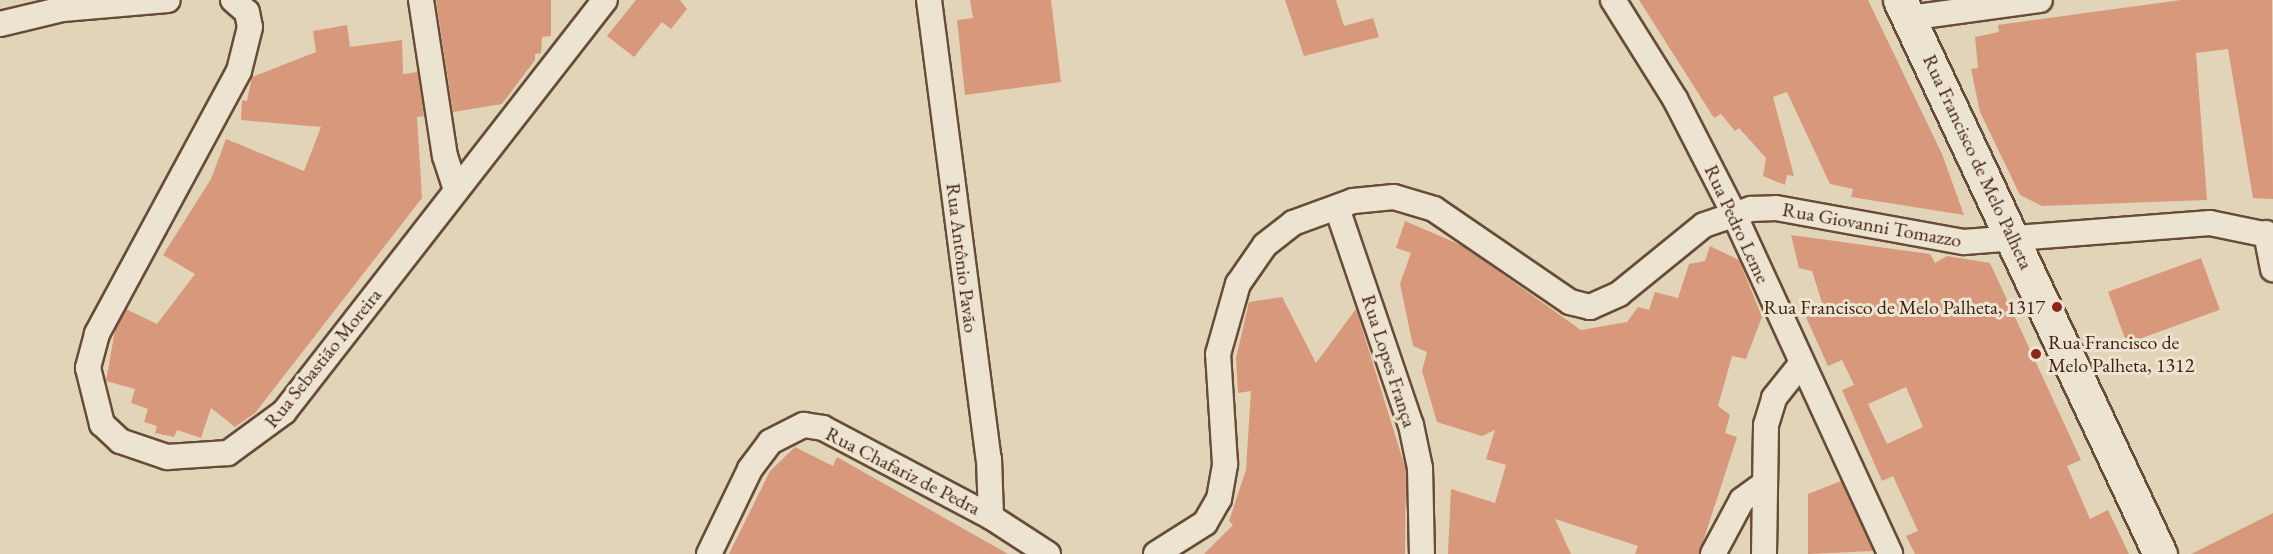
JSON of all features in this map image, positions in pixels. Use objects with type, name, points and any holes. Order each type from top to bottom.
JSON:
[{"type":"main road","name":"Rua Francisco de Melo Palheta","points":[[1904,9],[2160,554]]},
{"type":"street","points":[[0,2],[11,20],[168,0]]},
{"type":"street","name":"Rua Sebastião Moreira","points":[[233,0],[247,12],[250,27],[239,71],[97,334],[88,368],[92,398],[102,424],[120,441],[167,457],[199,458],[228,453],[262,432],[284,412],[604,0]]},
{"type":"street","points":[[421,0],[445,156],[456,190]]},
{"type":"street","name":"Rua Antônio Pavão","points":[[929,0],[989,459],[991,517]]},
{"type":"street","name":"Rua Pedro Leme","points":[[1613,0],[1675,99],[1732,212],[1890,554]]},
{"type":"street","points":[[1904,9],[2040,0]]},
{"type":"street","points":[[1156,554],[1205,523],[1219,499],[1225,464],[1218,354],[1238,284],[1265,245],[1293,222],[1337,208],[1394,197],[1434,209],[1570,302],[1590,307],[1619,294],[1668,251],[1732,212]]},
{"type":"street","name":"Rua Lopes França","points":[[1337,208],[1411,425],[1420,468],[1422,554]]},
{"type":"street","name":"Rua Giovanni Tomazzo","points":[[1732,212],[1776,208],[1964,242],[2210,223],[2270,234]]},
{"type":"street","points":[[2270,234],[2273,269]]},
{"type":"street","points":[[1764,554],[1763,485],[1766,424],[1774,398],[1801,364]]},
{"type":"street","name":"Rua Chafariz de Pedra","points":[[709,554],[750,469],[770,442],[804,426],[823,428],[991,517],[1048,554]]},
{"type":"street","points":[[1713,554],[1742,500],[1763,485]]},
{"type":"building","points":[[436,0],[551,0],[551,36],[542,37],[541,53],[535,54],[535,60],[502,104],[453,112]]},
{"type":"building","points":[[636,0],[680,0],[687,9],[671,29],[662,22],[634,57],[607,36]]},
{"type":"building","points":[[970,0],[1051,0],[1061,82],[965,95],[957,20],[973,18]]},
{"type":"building","points":[[1285,0],[1336,0],[1344,26],[1373,18],[1379,37],[1304,56]]},
{"type":"building","points":[[1639,0],[1868,0],[1942,154],[1964,215],[1851,197],[1853,189],[1830,184],[1787,92],[1773,97],[1794,176],[1787,175],[1785,185],[1763,176],[1766,158],[1739,128],[1735,131],[1721,114],[1714,118]]},
{"type":"building","points":[[2181,0],[2272,0],[2273,199],[2253,198],[2228,49],[2196,53],[2207,200],[2042,206],[2020,195],[1980,112],[1971,69],[1978,68],[1975,37],[1999,32],[1998,25]]},
{"type":"building","points":[[347,25],[350,47],[402,40],[403,74],[418,72],[424,116],[417,117],[422,198],[255,413],[235,427],[211,408],[201,438],[177,430],[174,437],[155,433],[157,426],[144,422],[148,409],[131,403],[135,389],[106,381],[115,330],[126,309],[157,324],[195,274],[163,255],[211,179],[226,139],[304,171],[321,127],[241,120],[242,100],[247,101],[252,77],[316,52],[313,31]]},
{"type":"building","points":[[1405,221],[1463,246],[1581,330],[1627,322],[1638,307],[1649,310],[1655,292],[1678,298],[1689,264],[1705,261],[1710,246],[1739,260],[1762,317],[1746,359],[1732,356],[1718,406],[1730,415],[1725,433],[1737,437],[1699,554],[1635,554],[1638,546],[1555,519],[1571,554],[1448,554],[1451,489],[1495,503],[1506,465],[1486,459],[1495,430],[1482,436],[1437,422],[1422,371],[1427,352],[1413,346],[1400,284],[1411,253],[1396,248]]},
{"type":"building","points":[[1791,235],[1930,254],[1935,263],[1947,256],[1990,263],[2081,460],[2067,466],[2090,519],[2108,510],[2129,554],[1915,554],[1906,536],[1918,531],[1893,476],[1882,481],[1842,390],[1854,385],[1842,360],[1828,366],[1805,315],[1823,306],[1812,271],[1799,268]],"holes":[[[1906,387],[1923,427],[1887,444],[1868,404]]]},
{"type":"building","points":[[2201,258],[2220,310],[2127,344],[2108,292]]},
{"type":"building","points":[[1282,297],[1316,363],[1356,309],[1406,470],[1405,554],[1204,554],[1233,525],[1229,521],[1246,470],[1251,391],[1238,393],[1236,358],[1249,302]]},
{"type":"building","points":[[795,447],[833,466],[837,457],[1008,554],[729,554],[770,471]]},
{"type":"building","points":[[1841,481],[1873,551],[1808,554],[1808,494]]},
{"type":"building","points":[[2273,513],[2273,554],[2191,554]]},
{"type":"place","name":"Rua Francisco de Melo Palheta, 1317","points":[[2057,307]]},
{"type":"place","name":"Rua Francisco de Melo Palheta, 1312","points":[[2036,354]]}]
